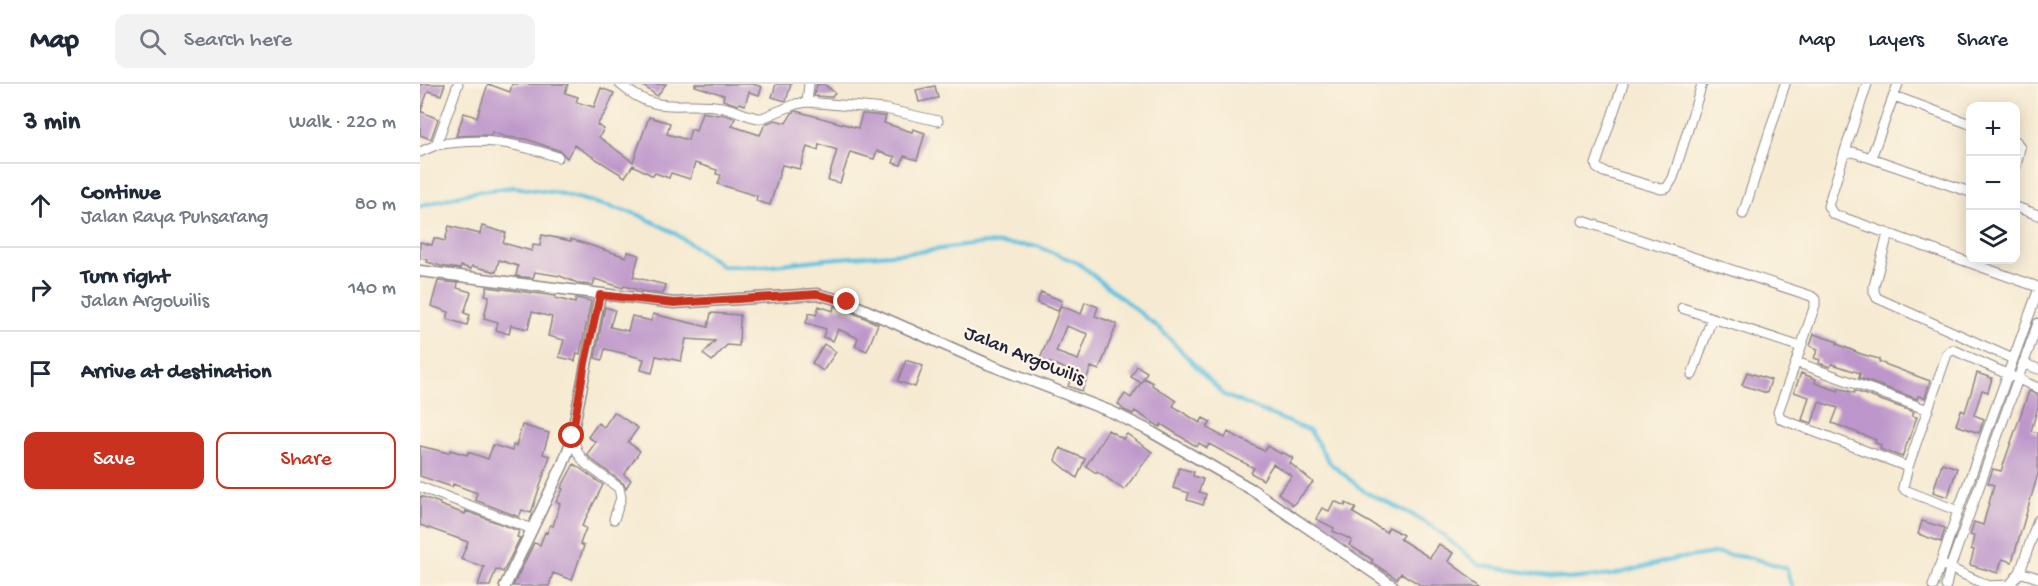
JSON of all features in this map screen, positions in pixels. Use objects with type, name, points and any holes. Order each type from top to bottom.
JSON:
[{"type":"street","points":[[436,145],[458,84]]},
{"type":"street","points":[[620,84],[640,99],[648,102],[665,105],[722,107],[758,118],[807,102],[874,107],[938,121]]},
{"type":"street","points":[[807,102],[809,84]]},
{"type":"street","points":[[1623,84],[1596,164],[1597,168],[1662,189],[1667,188],[1673,178],[1702,84]]},
{"type":"street","points":[[1743,214],[1785,84]]},
{"type":"street","points":[[1866,84],[1829,201],[1830,211],[2038,287]]},
{"type":"street","points":[[1871,158],[1898,84]]},
{"type":"street","points":[[1894,96],[1966,122]]},
{"type":"street","points":[[420,152],[436,145],[475,141],[507,142],[558,157]]},
{"type":"street","points":[[1844,154],[1853,152],[1966,190]]},
{"type":"street","points":[[2020,208],[2038,215]]},
{"type":"street","points":[[1583,221],[1807,293],[1815,299],[1815,305],[1778,412],[1782,419],[1908,467]]},
{"type":"street","points":[[1888,234],[1874,286],[1877,298],[2013,359]]},
{"type":"street","name":"Jalan Argowilis","points":[[420,271],[674,303],[817,294],[847,302],[988,364],[1112,412],[1148,430],[1251,489],[1393,586]]},
{"type":"street","points":[[1933,586],[2038,291]]},
{"type":"street","points":[[506,586],[563,464],[572,436],[600,295]]},
{"type":"street","points":[[1682,308],[1801,347]]},
{"type":"street","points":[[1692,375],[1712,318]]},
{"type":"street","points":[[1946,586],[1950,568],[1988,468],[2038,323]]},
{"type":"street","points":[[1958,511],[1903,489],[1908,467],[1950,351],[1956,351],[2038,388]]},
{"type":"street","points":[[1796,362],[1928,410]]},
{"type":"street","points":[[2023,363],[2038,369]]},
{"type":"street","points":[[572,436],[578,453],[586,464],[619,488],[621,498],[614,519]]},
{"type":"street","points":[[1976,464],[1988,468]]},
{"type":"street","points":[[420,488],[532,530]]},
{"type":"street","points":[[1940,563],[1986,585],[2009,586],[2020,572],[2038,519]]},
{"type":"street","points":[[2020,572],[2038,578]]},
{"type":"building","points":[[420,84],[445,84],[441,95],[428,91],[421,111]]},
{"type":"building","points":[[488,84],[510,92],[512,84],[568,84],[565,93],[578,97],[576,102],[594,107],[601,88],[614,93],[597,125],[604,129],[599,137],[633,162],[649,117],[670,123],[667,134],[688,140],[691,129],[696,131],[702,112],[735,118],[732,126],[760,135],[765,124],[775,120],[786,123],[796,111],[858,128],[862,114],[886,116],[884,123],[912,132],[913,129],[925,133],[917,160],[904,156],[901,165],[893,163],[895,157],[877,151],[874,159],[850,152],[840,183],[828,180],[837,150],[819,144],[818,150],[807,147],[800,169],[782,165],[770,205],[756,201],[757,196],[718,184],[721,175],[716,174],[717,170],[695,163],[690,179],[671,173],[669,178],[655,173],[653,176],[633,165],[625,177],[574,145],[567,158],[560,151],[526,139],[506,137],[492,132],[491,135],[456,136],[464,113],[477,117]]},
{"type":"building","points":[[641,84],[666,84],[657,96]]},
{"type":"building","points":[[695,84],[753,84],[762,87],[759,95],[749,92],[745,105],[739,103],[738,105],[723,100],[724,95],[695,86]]},
{"type":"building","points":[[776,84],[791,84],[786,101],[772,97]]},
{"type":"building","points":[[817,84],[824,84],[835,93],[832,97],[814,96]]},
{"type":"building","points":[[935,86],[938,98],[919,102],[916,90]]},
{"type":"building","points":[[420,111],[438,119],[431,139],[420,135]]},
{"type":"building","points":[[449,226],[480,234],[482,226],[506,233],[503,243],[532,251],[533,245],[540,246],[542,235],[571,241],[571,239],[626,257],[628,252],[639,255],[633,277],[666,285],[663,294],[624,286],[623,288],[595,279],[593,285],[580,284],[560,276],[535,272],[533,278],[516,276],[518,266],[499,260],[496,272],[472,266],[471,269],[461,266],[460,269],[441,266],[420,258],[420,242],[432,245],[434,238],[445,241]]},
{"type":"building","points":[[438,281],[458,283],[457,288],[471,292],[464,313],[470,315],[467,325],[447,319],[449,312],[431,306]]},
{"type":"building","points":[[487,287],[556,296],[555,298],[575,303],[576,298],[591,301],[580,354],[577,353],[575,361],[559,357],[564,340],[548,336],[552,317],[532,312],[528,329],[511,325],[509,334],[496,330],[498,322],[484,318],[489,296],[485,295]]},
{"type":"building","points":[[1041,292],[1062,301],[1058,311],[1037,303]]},
{"type":"building","points":[[1085,302],[1098,307],[1095,316],[1117,324],[1099,370],[1091,367],[1082,391],[1068,386],[1074,372],[1040,359],[1061,306],[1081,314]],"holes":[[[1066,326],[1088,334],[1078,360],[1056,352]]]},
{"type":"building","points":[[819,306],[833,311],[834,306],[845,309],[878,324],[867,351],[855,346],[858,338],[838,329],[833,341],[823,337],[826,329],[806,323],[809,313],[816,315]]},
{"type":"building","points":[[605,307],[615,310],[610,327],[628,331],[632,316],[651,321],[653,314],[708,327],[711,313],[740,315],[739,346],[727,345],[712,361],[703,354],[715,341],[686,339],[681,361],[656,356],[652,373],[641,370],[644,359],[622,353],[605,349],[602,360],[595,358]]},
{"type":"building","points":[[1814,334],[1930,381],[1925,398],[1918,396],[1917,399],[1859,378],[1860,373],[1832,364],[1830,367],[1819,363],[1820,360],[1814,358],[1818,349],[1810,346]]},
{"type":"building","points":[[824,344],[836,352],[823,371],[812,363]]},
{"type":"building","points":[[906,360],[923,366],[915,387],[898,381]]},
{"type":"building","points":[[1137,366],[1147,372],[1141,383],[1131,377]]},
{"type":"building","points":[[1747,372],[1771,380],[1767,393],[1742,385]]},
{"type":"building","points":[[1801,373],[1816,379],[1815,383],[1838,391],[1839,388],[1854,393],[1855,391],[1914,412],[1912,416],[1917,417],[1902,457],[1880,449],[1881,445],[1875,443],[1876,440],[1832,423],[1838,408],[1819,402],[1812,423],[1802,420],[1809,397],[1794,392]]},
{"type":"building","points":[[1977,373],[1992,378],[1988,392],[1982,390],[1974,415],[1984,419],[1979,433],[1956,425],[1961,410],[1965,412]]},
{"type":"building","points":[[1144,378],[1176,401],[1173,406],[1200,423],[1203,418],[1211,422],[1207,428],[1225,438],[1228,432],[1264,451],[1268,446],[1293,458],[1290,463],[1313,482],[1293,505],[1278,493],[1292,476],[1273,464],[1263,480],[1251,473],[1254,468],[1209,444],[1207,448],[1199,443],[1197,447],[1161,424],[1160,427],[1135,411],[1133,414],[1124,410],[1118,404],[1125,394],[1131,398]]},
{"type":"building","points":[[2029,391],[2038,395],[2038,407],[2031,431],[2038,433],[2038,474],[2012,562],[2002,559],[1998,573],[1970,565],[1974,550],[1971,549],[1974,536],[1970,535],[1974,522],[1983,525],[1994,485],[1988,483],[1993,469],[2001,471]]},
{"type":"building","points":[[614,412],[638,428],[628,442],[640,451],[624,475],[631,480],[626,488],[587,454],[596,442],[588,437],[598,423],[604,427]]},
{"type":"building","points":[[522,425],[549,433],[543,454],[550,456],[531,513],[522,510],[519,517],[475,500],[477,493],[420,476],[420,446],[449,453],[450,450],[467,455],[468,452],[488,459],[493,445],[512,451],[513,445],[516,446]]},
{"type":"building","points":[[1108,430],[1123,439],[1127,434],[1152,452],[1124,490],[1086,466]]},
{"type":"building","points":[[1060,448],[1085,459],[1077,478],[1055,460]]},
{"type":"building","points":[[1942,463],[1957,468],[1948,497],[1933,492]]},
{"type":"building","points":[[574,464],[603,485],[582,526],[586,528],[580,544],[584,546],[572,580],[553,573],[549,586],[513,586],[534,543],[540,545],[545,532],[547,533],[550,525],[553,526],[560,504],[556,502]]},
{"type":"building","points":[[1179,468],[1194,472],[1193,476],[1203,479],[1199,492],[1206,494],[1203,505],[1187,500],[1189,493],[1173,488]]},
{"type":"building","points":[[420,496],[465,514],[466,511],[519,531],[517,537],[520,538],[503,572],[496,569],[490,586],[478,586],[484,567],[461,559],[468,542],[420,525]]},
{"type":"building","points":[[1334,501],[1356,508],[1353,513],[1386,532],[1389,527],[1403,535],[1400,539],[1430,558],[1439,544],[1453,553],[1448,561],[1482,586],[1422,586],[1401,573],[1397,579],[1349,545],[1352,540],[1316,519],[1322,508],[1329,511]]},
{"type":"building","points":[[1922,521],[1945,528],[1941,542],[1918,534]]},
{"type":"waterway","points":[[420,206],[473,192],[514,187],[558,193],[637,214],[673,232],[722,266],[764,266],[918,252],[985,243],[1037,246],[1078,263],[1160,329],[1224,395],[1310,431],[1330,463],[1365,492],[1413,515],[1437,530],[1479,565],[1568,579],[1612,575],[1675,559],[1715,553],[1752,558],[1786,568],[1792,586]]},
{"type":"route","points":[[572,436],[600,295],[674,303],[817,294],[847,302]]}]
